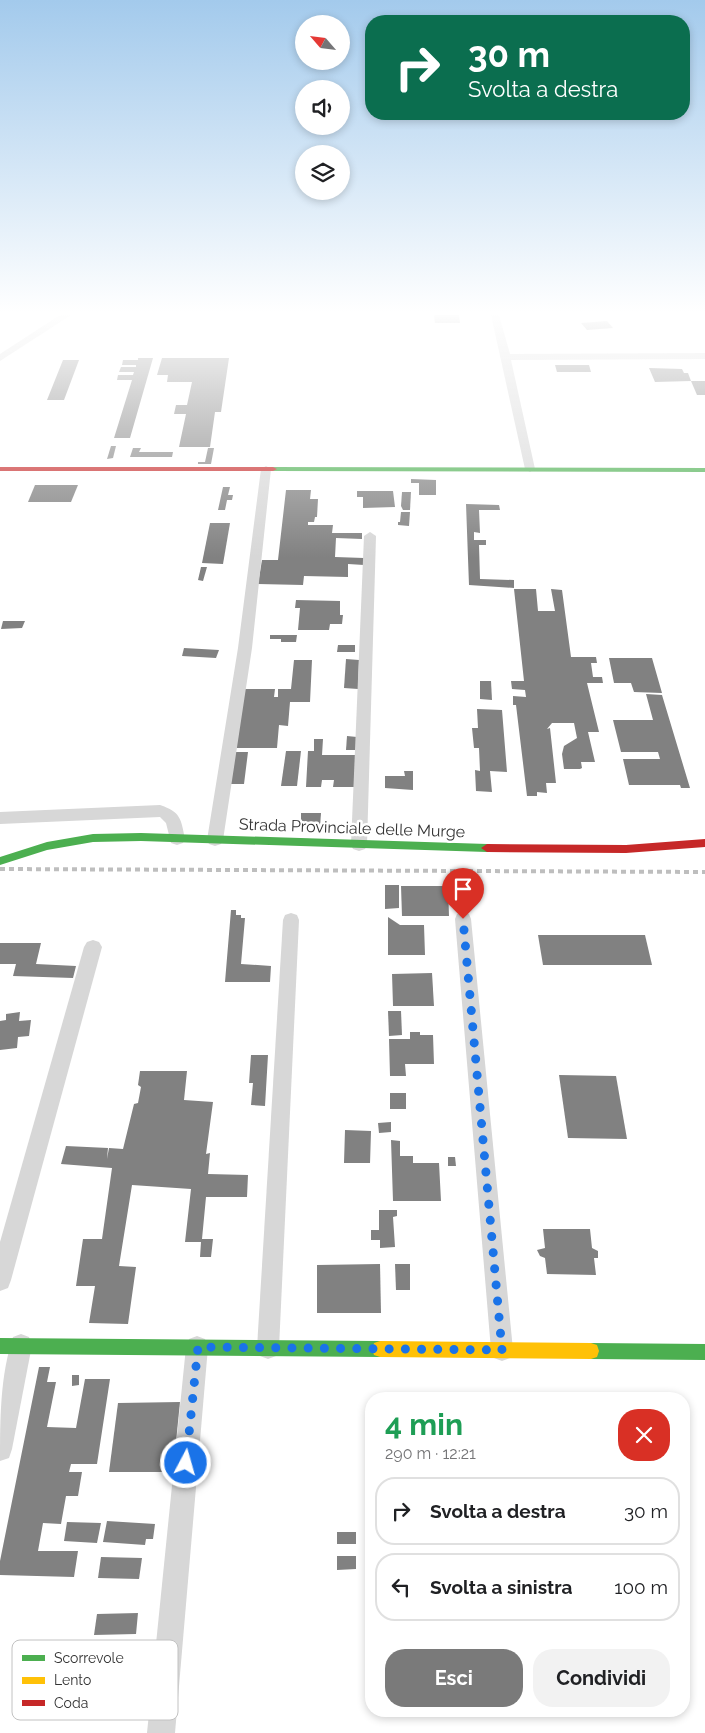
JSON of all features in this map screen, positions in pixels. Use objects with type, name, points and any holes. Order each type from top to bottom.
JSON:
[{"type":"street","points":[[514,396],[530,469]]},
{"type":"street","points":[[215,840],[245,648],[266,468]]},
{"type":"street","points":[[0,469],[705,470]]},
{"type":"street","points":[[359,845],[370,536]]},
{"type":"street","points":[[0,818],[160,811],[169,814],[174,822],[177,839]]},
{"type":"street","name":"Strada Provinciale delle Murge","points":[[0,861],[47,846],[93,838],[141,837],[516,849],[626,849],[705,844]]},
{"type":"street","points":[[463,919],[502,1350]]},
{"type":"street","points":[[268,1348],[291,920]]},
{"type":"street","points":[[0,1280],[93,947]]},
{"type":"street","points":[[0,1449],[10,1346],[705,1352]]},
{"type":"street","points":[[170,1640],[198,1347]]},
{"type":"street","points":[[161,1733],[162,1720]]},
{"type":"building","points":[[49,396],[66,396],[64,400],[47,400]]},
{"type":"building","points":[[127,396],[142,396],[130,438],[114,438]]},
{"type":"building","points":[[189,396],[223,396],[221,412],[215,412],[210,447],[179,447],[186,414],[174,414],[176,405],[187,405]]},
{"type":"building","points":[[111,446],[116,446],[113,458],[107,459]]},
{"type":"building","points":[[133,448],[141,448],[139,452],[173,452],[172,457],[130,457]]},
{"type":"building","points":[[208,448],[214,448],[211,464],[198,464],[198,462],[205,462]]},
{"type":"building","points":[[411,479],[436,480],[436,495],[419,495],[419,483],[411,483]]},
{"type":"building","points":[[35,485],[78,485],[71,502],[28,502]]},
{"type":"building","points":[[223,487],[230,487],[228,495],[233,495],[232,500],[227,500],[225,510],[218,510]]},
{"type":"building","points":[[286,490],[311,490],[310,499],[318,499],[317,517],[315,517],[314,522],[308,522],[308,525],[333,525],[332,533],[362,533],[362,539],[336,538],[335,557],[364,558],[364,565],[348,564],[348,577],[304,576],[303,585],[258,584],[262,560],[278,560]]},
{"type":"building","points":[[357,491],[393,491],[395,507],[363,508],[363,497],[357,497]]},
{"type":"building","points":[[402,492],[411,492],[410,510],[403,510],[401,506]]},
{"type":"building","points":[[466,504],[499,505],[500,510],[479,510],[480,533],[474,532],[474,540],[486,540],[486,545],[479,545],[480,579],[514,580],[514,588],[469,585]]},
{"type":"building","points":[[401,512],[410,512],[409,526],[398,525]]},
{"type":"building","points":[[210,523],[230,523],[223,564],[202,563]]},
{"type":"building","points":[[201,567],[207,567],[203,581],[198,580]]},
{"type":"building","points":[[514,589],[536,589],[538,611],[555,611],[551,589],[562,590],[571,657],[596,657],[597,663],[591,663],[593,677],[602,677],[603,683],[587,683],[599,732],[588,732],[595,762],[581,762],[582,768],[580,769],[564,769],[562,754],[564,746],[577,738],[574,723],[552,723],[547,729],[550,728],[556,783],[546,783],[547,793],[537,792],[537,796],[527,796],[516,705],[513,705],[513,696],[526,697],[525,690],[512,689],[511,681],[524,681]]},
{"type":"building","points":[[296,600],[340,601],[340,615],[343,615],[342,624],[330,624],[329,630],[298,630],[300,608],[295,608]]},
{"type":"building","points":[[3,621],[25,621],[22,628],[1,629]]},
{"type":"building","points":[[270,635],[297,635],[296,642],[281,642],[281,639],[270,639]]},
{"type":"building","points":[[338,645],[355,645],[355,652],[337,652]]},
{"type":"building","points":[[184,648],[219,650],[216,658],[182,656]]},
{"type":"building","points":[[609,658],[652,658],[662,693],[634,692],[631,683],[614,683]]},
{"type":"building","points":[[346,659],[359,660],[358,689],[344,688]]},
{"type":"building","points":[[294,660],[312,660],[310,702],[290,702],[288,726],[279,725],[277,748],[234,748],[245,689],[275,689],[274,697],[278,697],[278,689],[291,689]]},
{"type":"building","points":[[480,681],[491,681],[492,700],[480,699]]},
{"type":"building","points":[[646,694],[662,695],[690,788],[681,788],[680,785],[629,785],[623,759],[660,759],[658,752],[621,752],[613,720],[653,720]]},
{"type":"building","points":[[477,709],[502,710],[507,772],[490,771],[492,792],[476,791],[475,770],[480,771],[479,748],[474,748],[472,728],[478,728]]},
{"type":"building","points":[[347,736],[357,737],[356,750],[346,750]]},
{"type":"building","points":[[314,739],[323,739],[322,755],[356,755],[356,787],[333,787],[334,780],[322,780],[321,787],[306,787],[308,751],[314,751]]},
{"type":"building","points":[[286,751],[301,751],[297,786],[281,786]]},
{"type":"building","points":[[233,752],[248,752],[244,784],[228,784]]},
{"type":"building","points":[[404,771],[413,771],[413,790],[385,788],[385,776],[405,776]]},
{"type":"building","points":[[301,813],[321,813],[320,827],[301,827]]},
{"type":"building","points":[[385,885],[399,885],[399,908],[385,909]]},
{"type":"building","points":[[401,886],[448,886],[449,916],[402,916]]},
{"type":"building","points":[[231,910],[236,910],[236,915],[241,915],[241,918],[245,918],[241,964],[271,966],[270,982],[225,982]]},
{"type":"building","points":[[388,917],[400,925],[424,925],[425,955],[388,955]]},
{"type":"building","points":[[538,935],[645,935],[652,965],[543,965]]},
{"type":"building","points":[[0,943],[41,943],[36,964],[76,966],[73,978],[13,976],[16,964],[0,964]]},
{"type":"building","points":[[432,973],[434,1006],[393,1006],[392,974]]},
{"type":"building","points":[[388,1011],[401,1011],[402,1035],[389,1036]]},
{"type":"building","points":[[20,1012],[19,1021],[31,1020],[29,1036],[18,1037],[17,1048],[0,1050],[0,1021],[6,1020],[6,1014]]},
{"type":"building","points":[[410,1032],[420,1032],[420,1035],[433,1035],[434,1064],[405,1064],[406,1076],[390,1076],[389,1039],[410,1039]]},
{"type":"building","points":[[251,1055],[268,1055],[265,1106],[251,1105],[253,1083],[249,1083]]},
{"type":"building","points":[[140,1071],[187,1071],[184,1100],[213,1102],[206,1154],[210,1153],[208,1174],[248,1175],[247,1197],[206,1197],[202,1239],[213,1239],[211,1257],[200,1257],[201,1242],[185,1242],[191,1189],[132,1185],[119,1266],[136,1267],[128,1324],[89,1323],[95,1286],[76,1286],[83,1239],[102,1239],[112,1168],[61,1164],[66,1146],[108,1148],[107,1159],[109,1148],[123,1149],[134,1104],[138,1103],[141,1087],[138,1085]]},
{"type":"building","points":[[559,1075],[616,1076],[627,1139],[568,1138]]},
{"type":"building","points":[[390,1093],[406,1093],[406,1109],[390,1109]]},
{"type":"building","points":[[391,1122],[391,1132],[379,1133],[378,1123]]},
{"type":"building","points":[[345,1130],[371,1131],[370,1163],[344,1163]]},
{"type":"building","points":[[391,1140],[400,1141],[400,1156],[413,1156],[413,1163],[439,1163],[441,1201],[393,1201]]},
{"type":"building","points":[[448,1157],[455,1157],[456,1166],[448,1166]]},
{"type":"building","points":[[379,1210],[397,1210],[397,1216],[393,1217],[395,1247],[380,1248],[380,1240],[371,1240],[371,1230],[379,1230]]},
{"type":"building","points":[[543,1229],[590,1229],[592,1248],[598,1251],[598,1258],[594,1258],[596,1275],[547,1274],[545,1258],[540,1256],[537,1250],[545,1248]]},
{"type":"building","points":[[380,1264],[381,1313],[317,1313],[317,1265]]},
{"type":"building","points":[[395,1264],[410,1264],[410,1290],[396,1290]]},
{"type":"building","points":[[39,1367],[50,1367],[47,1382],[56,1382],[47,1427],[76,1428],[85,1379],[110,1379],[97,1464],[71,1464],[69,1472],[82,1472],[78,1496],[66,1496],[61,1524],[43,1523],[38,1551],[78,1551],[74,1577],[0,1575],[0,1561]]},
{"type":"building","points":[[72,1375],[79,1375],[79,1385],[72,1386]]},
{"type":"building","points":[[180,1402],[173,1472],[109,1472],[118,1403]]},
{"type":"building","points":[[107,1521],[155,1524],[153,1539],[146,1539],[145,1545],[103,1542]]},
{"type":"building","points":[[67,1522],[101,1523],[97,1543],[64,1541]]},
{"type":"building","points":[[337,1532],[356,1532],[356,1544],[337,1544]]},
{"type":"building","points":[[337,1556],[356,1556],[356,1569],[337,1570]]},
{"type":"building","points":[[101,1557],[142,1558],[139,1579],[98,1578]]},
{"type":"building","points":[[138,1613],[136,1634],[94,1635],[97,1614]]},
{"type":"railway","points":[[0,869],[705,872]]},
{"type":"traffic: fast","points":[[273,469],[705,470]]},
{"type":"traffic: fast","points":[[0,861],[47,846],[93,838],[141,837],[487,848]]},
{"type":"traffic: fast","points":[[0,1346],[380,1349]]},
{"type":"traffic: fast","points":[[591,1351],[705,1352]]},
{"type":"traffic: slow","points":[[380,1349],[591,1351]]},
{"type":"traffic: jam","points":[[0,469],[273,469]]},
{"type":"traffic: jam","points":[[487,848],[626,849],[705,843]]},
{"type":"route","points":[[186,1463],[198,1347],[502,1350],[463,919]]}]
